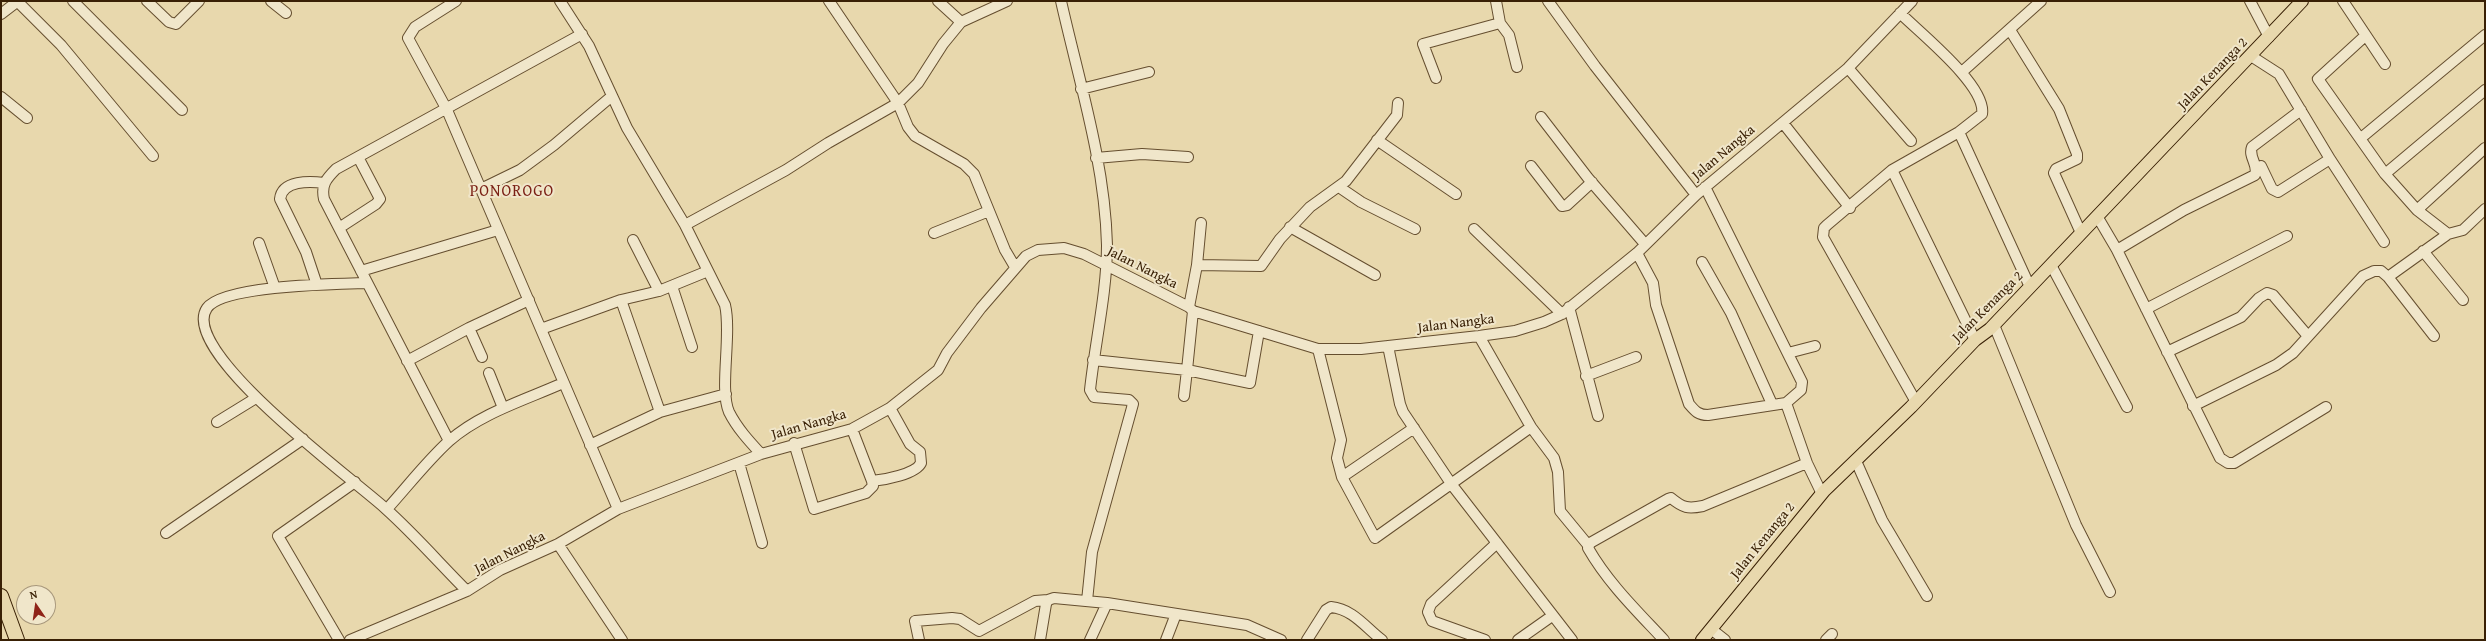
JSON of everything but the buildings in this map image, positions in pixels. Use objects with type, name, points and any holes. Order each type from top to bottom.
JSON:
[{"type":"highway","points":[[1,596],[17,638]]},
{"type":"main road","name":"Jalan Kenanga 2","points":[[1702,640],[1822,494],[1916,402],[1975,340],[1994,325],[2302,1]]},
{"type":"street","points":[[1,14],[18,1],[61,45],[153,156]]},
{"type":"street","points":[[73,1],[182,110]]},
{"type":"street","points":[[147,1],[169,22],[176,24],[199,1]]},
{"type":"street","points":[[271,1],[286,13]]},
{"type":"street","points":[[456,1],[415,27],[408,38],[447,110],[529,300],[563,384],[618,509]]},
{"type":"street","points":[[560,1],[582,34],[627,128],[685,225],[725,305],[728,318],[726,394],[729,411],[737,426],[761,454]]},
{"type":"street","points":[[829,1],[898,103],[908,127],[915,136],[970,168],[1005,250],[1015,267]]},
{"type":"street","points":[[938,1],[961,22]]},
{"type":"street","points":[[685,225],[786,170],[828,143],[898,103],[918,83],[943,44],[961,22],[1007,1]]},
{"type":"street","points":[[1061,1],[1096,158],[1106,221],[1106,265],[1090,390],[1092,396],[1129,400],[1133,404],[1092,552],[1087,601]]},
{"type":"street","points":[[1496,1],[1500,23],[1509,35],[1517,67]]},
{"type":"street","points":[[1548,1],[1595,66],[1696,195]]},
{"type":"street","name":"Jalan Nangka","points":[[350,640],[467,591],[500,570],[558,544],[618,509],[761,454],[794,443],[852,429],[890,408],[938,370],[947,353],[981,308],[1015,267],[1026,256],[1049,248],[1064,248],[1106,265],[1191,309],[1318,349],[1388,346],[1516,331],[1566,310],[1637,252],[1705,187],[1848,68],[1912,1]]},
{"type":"street","points":[[1963,71],[2041,1]]},
{"type":"street","points":[[2250,1],[2269,37]]},
{"type":"street","points":[[2343,1],[2385,64]]},
{"type":"street","points":[[1900,13],[1963,71],[1983,108],[1982,114],[1959,132],[1892,170],[1850,208],[1824,228],[1825,243],[1916,402]]},
{"type":"street","points":[[1436,78],[1424,44],[1500,23]]},
{"type":"street","points":[[2010,30],[2059,109],[2077,156],[2075,161],[2056,169],[2054,173],[2081,233]]},
{"type":"street","points":[[449,441],[324,200],[322,191],[324,183],[336,169],[447,110],[582,34]]},
{"type":"street","points":[[2361,138],[2485,35]]},
{"type":"street","points":[[2365,36],[2318,79],[2385,174],[2417,210],[2448,234]]},
{"type":"street","points":[[2251,56],[2277,70],[2330,159],[2384,242]]},
{"type":"street","points":[[1848,68],[1911,141]]},
{"type":"street","points":[[1081,89],[1149,72]]},
{"type":"street","points":[[2385,174],[2485,90]]},
{"type":"street","points":[[481,189],[520,170],[554,146],[612,96]]},
{"type":"street","points":[[1,97],[27,118]]},
{"type":"street","points":[[1197,266],[1261,266],[1290,227],[1310,207],[1339,187],[1396,115],[1398,103]]},
{"type":"street","points":[[2117,250],[2184,210],[2255,175],[2257,169],[2250,152],[2252,147],[2301,110]]},
{"type":"street","points":[[1541,117],[1592,182],[1644,244]]},
{"type":"street","points":[[1783,123],[1850,208]]},
{"type":"street","points":[[1959,132],[2030,287]]},
{"type":"street","points":[[1377,140],[1456,194]]},
{"type":"street","points":[[2417,210],[2485,148]]},
{"type":"street","points":[[1096,158],[1142,154],[1188,157]]},
{"type":"street","points":[[339,228],[376,204],[380,199],[358,157]]},
{"type":"street","points":[[2260,166],[2272,189],[2278,192],[2330,159]]},
{"type":"street","points":[[1531,166],[1562,206],[1567,205],[1592,182]]},
{"type":"street","points":[[1892,170],[1975,340]]},
{"type":"street","points":[[317,285],[306,252],[280,199],[281,193],[285,188],[297,183],[312,181],[324,183]]},
{"type":"street","points":[[1339,187],[1361,202],[1415,229]]},
{"type":"street","points":[[1637,252],[1653,283],[1656,305],[1689,404],[1694,411],[1700,414],[1708,415],[1786,403],[1803,387],[1788,353],[1705,187]]},
{"type":"street","points":[[2388,277],[2448,234],[2463,230],[2485,209]]},
{"type":"street","points":[[934,233],[989,211]]},
{"type":"street","points":[[2097,216],[2117,250],[2220,458],[2228,463],[2234,462],[2326,407]]},
{"type":"street","points":[[1184,396],[1200,223]]},
{"type":"street","points":[[1290,227],[1374,275]]},
{"type":"street","points":[[1474,229],[1566,310],[1598,416]]},
{"type":"street","points":[[361,271],[498,230]]},
{"type":"street","points":[[2146,309],[2287,236]]},
{"type":"street","points":[[633,240],[659,291]]},
{"type":"street","points":[[259,243],[274,288]]},
{"type":"street","points":[[2423,251],[2463,300]]},
{"type":"street","points":[[1702,262],[1730,313],[1772,404]]},
{"type":"street","points":[[2050,265],[2126,407]]},
{"type":"street","points":[[541,329],[621,300],[659,291],[708,271]]},
{"type":"street","points":[[2193,406],[2276,365],[2292,353],[2363,276],[2374,271],[2381,271],[2388,277],[2434,336]]},
{"type":"street","points":[[367,283],[274,288],[231,295],[214,301],[207,308],[204,318],[207,329],[222,360],[256,398],[387,509],[467,591]]},
{"type":"street","points":[[672,286],[692,347]]},
{"type":"street","points":[[2167,352],[2241,318],[2259,298],[2267,293],[2273,296],[2307,335]]},
{"type":"street","points":[[407,361],[470,328],[529,300]]},
{"type":"street","points":[[621,300],[660,412]]},
{"type":"street","points":[[1994,325],[2076,525],[2110,592]]},
{"type":"street","points":[[470,328],[482,356]]},
{"type":"street","points":[[1093,360],[1187,370],[1250,383],[1259,331]]},
{"type":"street","points":[[1479,336],[1531,427],[1554,458],[1560,490],[1560,511],[1588,545],[1596,561],[1619,592],[1664,640]]},
{"type":"street","points":[[1388,346],[1400,404],[1414,428],[1452,484],[1552,616],[1572,640]]},
{"type":"street","points":[[1788,353],[1815,346]]},
{"type":"street","points":[[1318,349],[1341,440],[1337,458],[1342,477],[1375,538],[1531,427]]},
{"type":"street","points":[[1586,376],[1636,358]]},
{"type":"street","points":[[489,374],[504,408]]},
{"type":"street","points":[[387,509],[449,441],[482,418],[563,384]]},
{"type":"street","points":[[590,446],[660,412],[726,394]]},
{"type":"street","points":[[217,422],[256,398]]},
{"type":"street","points":[[1786,403],[1807,463],[1822,494]]},
{"type":"street","points":[[872,481],[897,476],[917,468],[921,463],[920,452],[910,444],[890,408]]},
{"type":"street","points":[[1342,477],[1414,428]]},
{"type":"street","points":[[794,443],[814,509],[866,493],[873,486],[852,429]]},
{"type":"street","points":[[166,533],[303,439]]},
{"type":"street","points":[[1856,461],[1882,520],[1927,596]]},
{"type":"street","points":[[739,462],[762,543]]},
{"type":"street","points":[[1588,545],[1668,499],[1672,498],[1682,507],[1690,509],[1703,506],[1807,463]]},
{"type":"street","points":[[338,640],[278,536],[355,482]]},
{"type":"street","points":[[1485,640],[1432,621],[1428,612],[1430,604],[1497,543]]},
{"type":"street","points":[[558,544],[622,640]]},
{"type":"street","points":[[1040,640],[1048,600]]},
{"type":"street","points":[[919,640],[915,621],[952,618],[960,619],[979,631],[1035,602],[1048,600],[1107,603],[1247,625],[1281,640]]},
{"type":"street","points":[[1090,640],[1107,603]]},
{"type":"street","points":[[1308,640],[1326,610],[1331,607],[1351,614],[1370,627],[1382,640]]},
{"type":"street","points":[[1166,640],[1176,614]]},
{"type":"street","points":[[1518,640],[1552,616]]},
{"type":"street","points":[[1711,629],[1725,640]]},
{"type":"district","name":"PONOROGO","points":[[512,192]]}]
